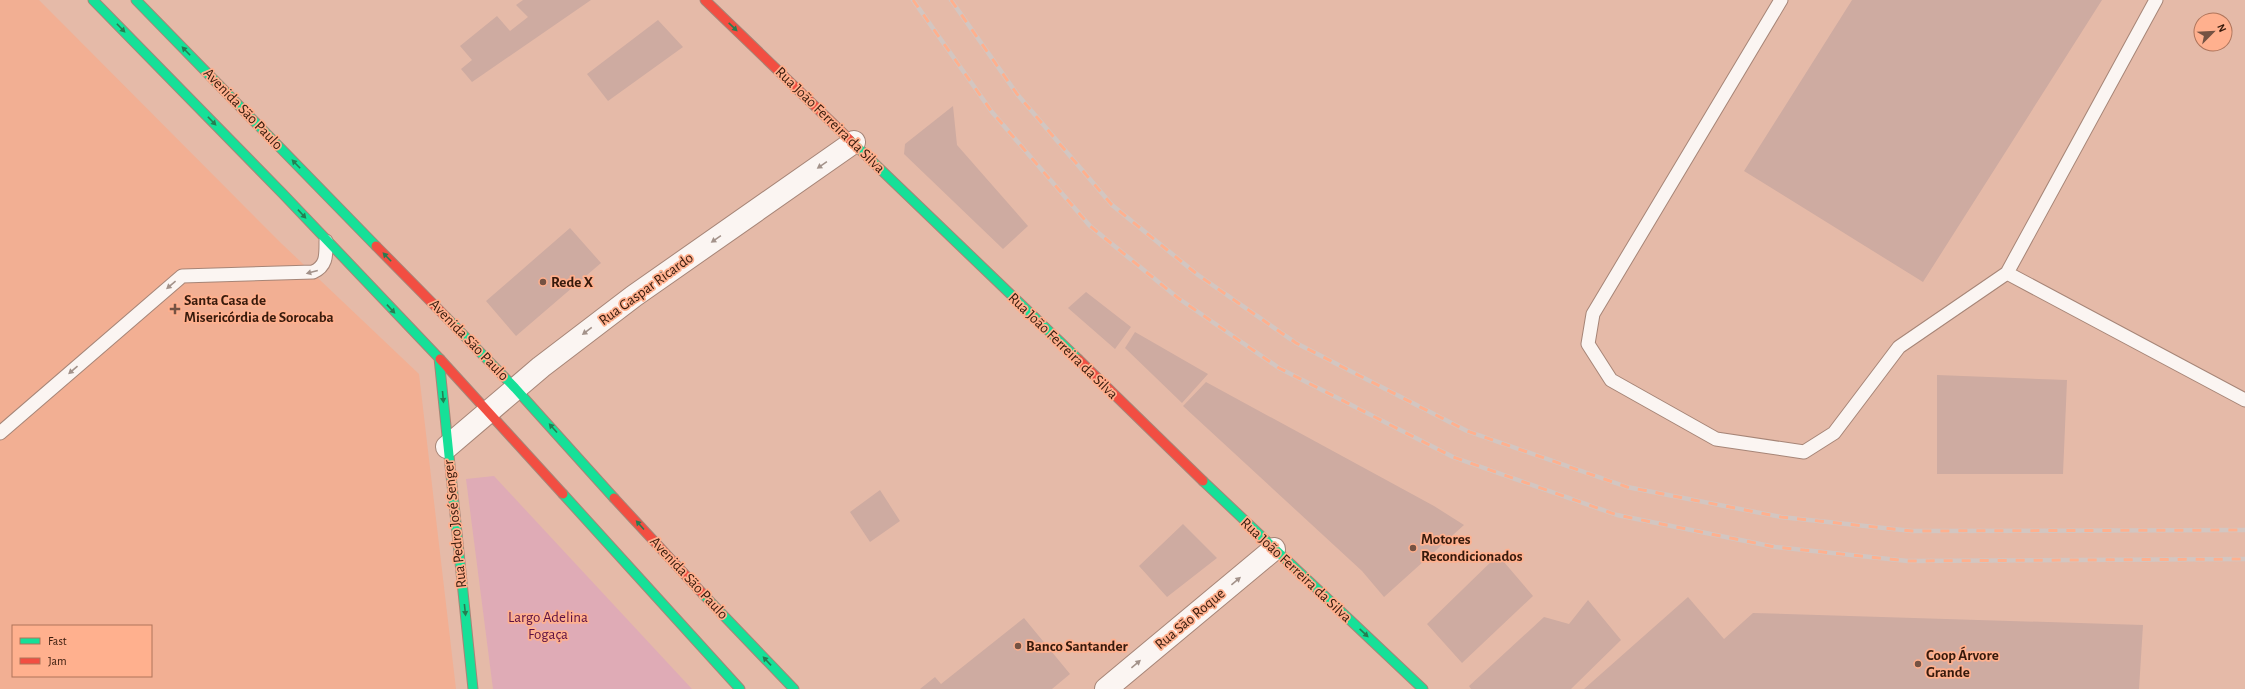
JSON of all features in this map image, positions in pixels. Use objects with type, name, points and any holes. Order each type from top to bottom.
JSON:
[{"type":"main road","name":"Avenida São Paulo","points":[[94,0],[439,358],[740,689]]},
{"type":"main road","name":"Avenida São Paulo","points":[[136,0],[515,388],[657,545],[794,689]]},
{"type":"main road","name":"Rua João Ferreira da Silva","points":[[705,0],[854,142],[1274,549],[1423,689]]},
{"type":"main road","name":"Rua Pedro José Senger","points":[[439,358],[473,689]]},
{"type":"street","name":"Rua Gaspar Ricardo","points":[[447,447],[515,388],[634,296],[854,142]]},
{"type":"street","name":"Rua São Roque","points":[[1106,689],[1274,549]]},
{"type":"lane","points":[[1781,0],[1593,314],[1588,344],[1611,380],[1716,439],[1804,452],[1834,433],[1899,347],[2007,273],[2156,0]]},
{"type":"lane","points":[[0,433],[182,276],[313,272],[320,269],[326,261],[326,241]]},
{"type":"lane","points":[[2007,273],[2245,400]]},
{"type":"shaded area","name":"Santa Casa de Misericórdia de Sorocaba","points":[[0,0],[39,0],[282,244],[419,374],[456,689],[0,689]]},
{"type":"green space","name":"Largo Adelina Fogaça","points":[[494,476],[692,689],[493,689],[466,479]]},
{"type":"building","points":[[523,0],[591,0],[472,82],[461,69],[472,60],[460,46],[497,16],[510,31],[528,17],[516,5]]},
{"type":"building","points":[[1852,0],[2102,0],[1923,282],[1744,171]]},
{"type":"building","points":[[658,20],[683,47],[608,101],[587,74]]},
{"type":"building","points":[[953,106],[957,145],[1028,226],[1003,249],[904,154],[905,144]]},
{"type":"building","name":"Rede X","points":[[570,228],[601,263],[516,336],[486,301]]},
{"type":"building","points":[[1086,292],[1131,327],[1115,349],[1068,308]]},
{"type":"building","points":[[1135,332],[1208,374],[1182,403],[1125,348]]},
{"type":"building","points":[[1937,375],[2067,380],[2063,474],[1937,474]]},
{"type":"building","points":[[1206,382],[1434,506],[1464,525],[1384,597],[1362,571],[1183,406]]},
{"type":"building","points":[[880,490],[900,521],[870,542],[850,512]]},
{"type":"building","points":[[1183,524],[1217,558],[1167,597],[1139,566]]},
{"type":"building","points":[[1498,555],[1533,596],[1462,663],[1427,624]]},
{"type":"building","name":"Coop Árvore Grande","points":[[1688,597],[1724,639],[1753,613],[2143,625],[2139,689],[1584,689]]},
{"type":"building","points":[[1588,600],[1621,640],[1571,689],[1471,689],[1469,686],[1544,617],[1569,624]]},
{"type":"building","name":"Banco Santander","points":[[1024,618],[1070,674],[1052,689],[920,689],[935,677],[941,684]]},
{"type":"railway","points":[[913,0],[992,112],[1090,226],[1178,298],[1279,368],[1453,457],[1617,515],[1775,547],[1908,561],[2245,559]]},
{"type":"railway","points":[[951,0],[1017,94],[1112,205],[1198,275],[1296,343],[1467,431],[1627,487],[1781,517],[1912,531],[2245,530]]},
{"type":"traffic: fast","points":[[93,0],[283,194],[440,359]]},
{"type":"traffic: fast","points":[[136,0],[376,246]]},
{"type":"traffic: fast","points":[[850,140],[1078,359]]},
{"type":"traffic: fast","points":[[446,317],[515,388],[614,498]]},
{"type":"traffic: fast","points":[[439,358],[473,689]]},
{"type":"traffic: fast","points":[[1203,481],[1423,689]]},
{"type":"traffic: fast","points":[[563,494],[740,689]]},
{"type":"traffic: fast","points":[[703,594],[794,689]]},
{"type":"traffic: jam","points":[[705,0],[850,140]]},
{"type":"traffic: jam","points":[[376,246],[446,317]]},
{"type":"traffic: jam","points":[[440,359],[563,494]]},
{"type":"traffic: jam","points":[[1078,359],[1203,481]]},
{"type":"traffic: jam","points":[[614,498],[703,594]]},
{"type":"place","name":"Rede X","points":[[543,282]]},
{"type":"place","name":"Santa Casa de Misericórdia de Sorocaba","points":[[175,309]]},
{"type":"place","name":"Motores Recondicionados","points":[[1413,548]]},
{"type":"place","name":"Banco Santander","points":[[1018,646]]},
{"type":"place","name":"Coop Árvore Grande","points":[[1918,664]]}]
